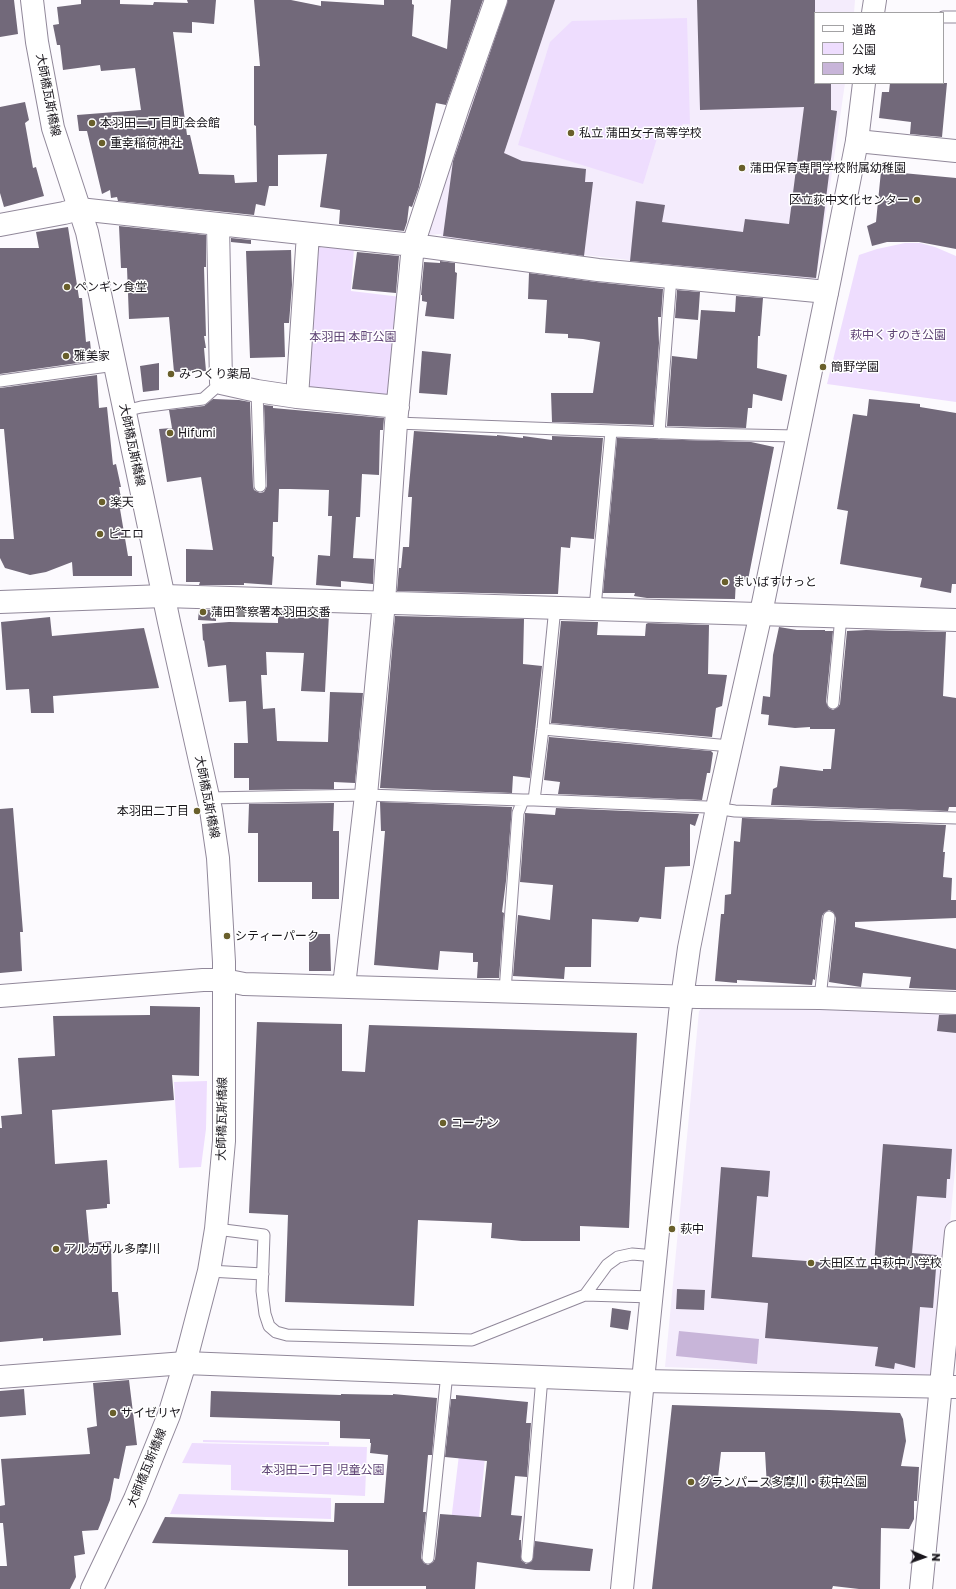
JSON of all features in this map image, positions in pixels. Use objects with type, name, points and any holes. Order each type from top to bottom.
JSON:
[{"type":"street","name":"大師橋瓦斯橋線","points":[[32,0],[37,42],[53,128],[87,232],[208,798],[218,858],[224,980],[224,1141],[216,1229],[209,1271],[185,1363],[169,1415],[135,1499],[92,1589]]},
{"type":"street","points":[[344,986],[366,795],[384,602],[397,415],[413,245],[456,114],[496,0]]},
{"type":"street","points":[[873,12],[875,0]]},
{"type":"street","points":[[622,1589],[681,997],[689,948],[717,808],[761,613],[827,292],[857,142],[864,84]]},
{"type":"street","points":[[857,142],[956,151]]},
{"type":"street","points":[[0,225],[79,209],[413,245],[598,270],[827,292]]},
{"type":"street","points":[[218,224],[221,383],[257,392],[297,397],[397,415]]},
{"type":"street","points":[[297,397],[308,234]]},
{"type":"street","points":[[0,602],[164,596],[956,620]]},
{"type":"street","points":[[0,996],[203,980],[224,980],[244,984],[681,997],[820,998],[956,1003]]},
{"type":"street","points":[[921,1589],[948,1386],[956,1232]]},
{"type":"street","points":[[0,1377],[185,1363],[643,1381],[948,1386]]},
{"type":"lane","points":[[944,17],[956,17]]},
{"type":"lane","points":[[659,433],[671,277]]},
{"type":"lane","points":[[0,380],[115,365]]},
{"type":"lane","points":[[125,411],[141,407],[203,400],[221,383]]},
{"type":"lane","points":[[257,392],[260,486]]},
{"type":"lane","points":[[397,415],[610,431],[797,436]]},
{"type":"lane","points":[[595,608],[610,431]]},
{"type":"lane","points":[[505,991],[518,813],[528,800],[543,730],[555,607]]},
{"type":"lane","points":[[833,703],[841,616]]},
{"type":"lane","points":[[543,730],[730,746]]},
{"type":"lane","points":[[208,798],[366,795],[717,808],[735,811],[956,818]]},
{"type":"lane","points":[[820,998],[829,917]]},
{"type":"lane","points":[[216,1229],[264,1235],[262,1297],[265,1314],[268,1326],[276,1332],[287,1335],[472,1340],[585,1295],[652,1297]]},
{"type":"lane","points":[[585,1295],[607,1265],[618,1257],[632,1254],[656,1256]]},
{"type":"lane","points":[[209,1271],[263,1274]]},
{"type":"lane","points":[[428,1558],[447,1373]]},
{"type":"lane","points":[[527,1557],[542,1377]]},
{"type":"shaded area","name":"私立 蒲田女子高等学校","points":[[506,0],[855,0],[854,12],[814,12],[814,84],[845,84],[816,281],[442,239],[441,234],[428,235]]},
{"type":"shaded area","name":"大田区立 中萩中小学校","points":[[706,1005],[956,1013],[956,1159],[936,1373],[931,1377],[665,1367],[699,1011]]},
{"type":"green space","points":[[687,18],[690,124],[683,124],[674,134],[658,135],[643,184],[518,145],[550,42],[572,21]]},
{"type":"green space","name":"萩中くすのき公園","points":[[905,243],[920,243],[935,247],[956,256],[956,402],[827,384],[859,255],[877,249]]},
{"type":"green space","name":"本羽田 本町公園","points":[[314,247],[354,248],[351,291],[401,297],[391,397],[306,387]]},
{"type":"green space","points":[[207,1081],[206,1129],[201,1167],[179,1168],[174,1082]]},
{"type":"green space","points":[[466,1396],[491,1398],[475,1557],[447,1555]]},
{"type":"green space","points":[[203,1440],[329,1442],[329,1445],[203,1442]]},
{"type":"green space","name":"本羽田二丁目 児童公園","points":[[192,1443],[367,1447],[365,1496],[231,1490],[231,1465],[182,1463]]},
{"type":"green space","points":[[179,1494],[331,1498],[331,1519],[170,1514]]},
{"type":"water","points":[[679,1331],[759,1339],[757,1364],[676,1356]]},
{"type":"building","points":[[0,0],[14,0],[18,34],[0,37]]},
{"type":"building","points":[[81,0],[120,0],[120,4],[153,5],[154,2],[188,3],[187,0],[216,0],[214,24],[192,22],[192,33],[173,32],[187,135],[190,135],[199,174],[234,175],[235,183],[257,182],[256,126],[254,125],[254,66],[260,66],[254,0],[291,0],[321,6],[321,1],[384,5],[384,0],[412,0],[412,4],[414,5],[412,36],[447,49],[451,0],[483,0],[446,105],[436,103],[419,187],[412,207],[409,206],[404,231],[339,224],[340,210],[320,207],[327,154],[278,155],[278,186],[269,186],[265,206],[256,204],[254,215],[118,201],[117,197],[111,198],[110,190],[102,194],[87,131],[79,131],[77,115],[141,110],[135,68],[101,71],[100,65],[63,70],[60,45],[57,45],[53,25],[59,24],[57,7],[81,4]]},
{"type":"building","points":[[508,0],[555,0],[504,153],[522,161],[586,169],[585,182],[593,182],[584,256],[443,236],[453,161]]},
{"type":"building","points":[[697,0],[815,0],[814,84],[831,84],[831,110],[837,111],[816,278],[630,261],[636,201],[665,205],[662,222],[743,232],[745,219],[789,224],[804,107],[700,110]]},
{"type":"building","points":[[947,83],[942,137],[910,134],[911,122],[879,118],[882,92],[889,92],[890,84]]},
{"type":"building","points":[[25,102],[29,120],[25,123],[33,168],[36,167],[44,196],[4,207],[0,193],[0,107]]},
{"type":"building","name":"区立荻中文化センター","points":[[881,171],[956,178],[956,249],[919,242],[887,242],[872,246],[867,226],[876,222]]},
{"type":"building","points":[[119,226],[206,235],[206,267],[204,267],[206,336],[204,336],[206,348],[204,348],[206,371],[174,372],[169,317],[129,319],[127,268],[121,268]]},
{"type":"building","points":[[68,227],[79,298],[82,298],[86,342],[90,341],[92,361],[0,374],[0,248],[39,248],[36,232]]},
{"type":"building","points":[[231,238],[251,240],[251,244],[231,242]]},
{"type":"building","points":[[291,250],[292,285],[289,323],[284,323],[285,357],[250,358],[246,251]]},
{"type":"building","points":[[357,252],[399,256],[396,293],[352,289]]},
{"type":"building","points":[[440,261],[455,263],[455,272],[457,273],[454,319],[425,316],[427,302],[422,301],[421,295],[424,262],[440,263]]},
{"type":"building","points":[[529,273],[663,289],[661,317],[658,317],[659,343],[653,425],[552,422],[551,393],[593,393],[600,342],[568,338],[568,334],[545,333],[547,300],[528,299]]},
{"type":"building","points":[[677,290],[700,292],[698,320],[675,318]]},
{"type":"building","points":[[736,296],[763,298],[760,336],[758,336],[757,368],[787,375],[782,401],[753,394],[752,408],[748,408],[746,428],[667,426],[672,356],[697,359],[701,310],[735,312]]},
{"type":"building","points":[[422,351],[451,354],[447,395],[419,393]]},
{"type":"building","points":[[159,363],[159,390],[143,392],[140,366]]},
{"type":"building","points":[[97,375],[99,408],[107,407],[113,465],[116,464],[121,487],[119,487],[123,509],[120,509],[128,556],[132,556],[132,576],[73,576],[72,562],[46,572],[30,575],[5,568],[0,558],[0,539],[14,539],[4,429],[0,429],[0,388]]},
{"type":"building","points":[[213,399],[250,402],[253,486],[254,490],[260,493],[264,492],[267,486],[264,405],[273,406],[273,408],[384,418],[383,430],[380,430],[379,475],[362,474],[360,517],[356,517],[353,558],[374,559],[373,584],[341,581],[341,587],[316,585],[318,555],[330,556],[332,516],[328,516],[329,490],[290,489],[279,489],[278,522],[273,522],[272,556],[274,557],[272,585],[244,583],[244,585],[199,585],[200,582],[186,582],[186,549],[213,550],[201,477],[167,482],[159,429],[172,428],[169,410],[204,406]]},
{"type":"building","points":[[869,399],[920,404],[920,407],[956,413],[956,584],[952,584],[951,593],[920,587],[922,578],[840,564],[848,511],[837,509],[853,414],[867,416]]},
{"type":"building","points":[[414,431],[497,435],[523,438],[523,436],[552,440],[552,436],[603,438],[594,539],[571,537],[570,548],[561,547],[558,594],[397,591],[403,547],[409,547],[412,497],[408,497]]},
{"type":"building","points":[[617,438],[751,442],[774,447],[748,580],[736,578],[735,599],[647,598],[634,596],[635,593],[603,593]]},
{"type":"building","points":[[199,610],[216,610],[216,621],[198,620]]},
{"type":"building","points":[[278,612],[329,614],[325,692],[301,691],[304,653],[266,652],[267,675],[261,675],[263,709],[275,708],[277,741],[328,742],[330,692],[363,693],[355,783],[334,782],[334,789],[249,790],[249,778],[234,778],[234,743],[248,743],[246,701],[229,702],[226,665],[208,667],[204,640],[203,641],[202,624],[229,622],[278,623]]},
{"type":"building","points":[[395,616],[524,619],[523,664],[542,666],[530,778],[513,776],[512,793],[380,788]]},
{"type":"building","points":[[50,617],[52,636],[144,628],[159,688],[53,696],[54,713],[31,713],[29,689],[6,690],[1,622]]},
{"type":"building","points":[[561,621],[598,622],[597,635],[645,636],[646,624],[648,624],[646,623],[709,625],[708,674],[727,675],[722,706],[716,708],[712,737],[551,723]]},
{"type":"building","points":[[779,627],[797,630],[833,631],[826,702],[829,708],[833,710],[840,704],[847,631],[946,632],[943,696],[956,698],[956,807],[949,807],[948,811],[771,805],[773,789],[777,787],[780,766],[823,771],[823,769],[831,769],[835,729],[810,729],[810,727],[795,728],[768,725],[769,715],[761,714],[763,696],[770,697],[773,655]]},
{"type":"building","points":[[549,737],[711,751],[713,753],[710,773],[707,773],[702,800],[558,794],[560,782],[544,780]]},
{"type":"building","points":[[380,802],[512,807],[502,912],[504,913],[499,978],[477,978],[478,962],[473,962],[473,953],[440,951],[438,970],[374,965],[385,831],[381,831]]},
{"type":"building","points":[[334,803],[333,831],[339,831],[339,899],[312,899],[312,882],[258,882],[258,833],[248,833],[249,804]]},
{"type":"building","points":[[13,808],[23,932],[20,932],[22,971],[0,973],[0,809]]},
{"type":"building","points":[[556,808],[699,814],[695,826],[690,824],[690,866],[665,867],[661,919],[640,917],[638,922],[592,919],[591,967],[565,967],[564,979],[513,976],[518,915],[550,920],[553,885],[520,882],[525,813],[555,815]]},
{"type":"building","points":[[742,818],[946,825],[943,852],[945,852],[943,877],[952,878],[951,900],[956,900],[956,918],[855,922],[855,927],[956,949],[956,990],[909,988],[911,977],[863,973],[861,987],[829,982],[836,918],[833,912],[829,910],[822,916],[815,980],[813,979],[812,985],[737,980],[737,983],[715,981],[721,914],[724,914],[725,895],[731,894],[734,841],[740,842]]},
{"type":"building","points":[[309,934],[330,934],[331,971],[309,971]]},
{"type":"building","points":[[150,1006],[200,1007],[199,1076],[172,1075],[174,1100],[52,1110],[55,1164],[107,1160],[110,1204],[107,1204],[107,1208],[86,1210],[89,1243],[111,1241],[112,1292],[118,1292],[121,1335],[43,1341],[43,1338],[0,1342],[0,1128],[2,1128],[1,1116],[22,1114],[18,1058],[55,1056],[53,1016],[150,1015]]},
{"type":"building","points":[[939,1015],[956,1015],[956,1033],[937,1031]]},
{"type":"building","name":"コーナン","points":[[257,1022],[342,1024],[342,1071],[365,1072],[369,1025],[637,1033],[629,1228],[580,1226],[580,1241],[522,1241],[491,1238],[492,1223],[418,1220],[414,1306],[285,1302],[288,1215],[249,1213]]},
{"type":"building","points":[[883,1144],[952,1149],[950,1179],[947,1179],[946,1198],[917,1196],[912,1253],[937,1255],[933,1308],[920,1307],[915,1368],[895,1363],[894,1369],[875,1366],[878,1347],[765,1338],[768,1303],[711,1298],[721,1167],[770,1171],[768,1197],[757,1196],[752,1257],[874,1266]]},
{"type":"building","points":[[677,1289],[705,1290],[704,1310],[676,1309]]},
{"type":"building","points":[[612,1308],[631,1311],[628,1330],[610,1327]]},
{"type":"building","points":[[129,1380],[137,1445],[126,1446],[119,1479],[114,1478],[110,1500],[98,1530],[82,1531],[85,1554],[74,1556],[76,1577],[70,1589],[0,1589],[0,1566],[7,1566],[3,1523],[0,1523],[0,1506],[5,1505],[1,1459],[90,1454],[87,1428],[97,1426],[93,1383]]},
{"type":"building","points":[[24,1389],[26,1415],[0,1417],[0,1391]]},
{"type":"building","points":[[211,1391],[341,1395],[393,1394],[437,1398],[432,1455],[428,1455],[423,1512],[426,1512],[421,1558],[424,1563],[428,1565],[435,1559],[440,1514],[481,1517],[487,1461],[445,1457],[451,1399],[456,1399],[456,1395],[528,1402],[526,1423],[531,1423],[527,1477],[515,1476],[511,1515],[522,1516],[519,1540],[521,1540],[521,1560],[526,1564],[532,1561],[535,1541],[593,1549],[590,1571],[535,1570],[477,1562],[475,1589],[426,1589],[426,1586],[348,1586],[348,1550],[152,1543],[165,1517],[334,1522],[335,1503],[384,1503],[388,1455],[370,1453],[370,1439],[340,1438],[340,1421],[210,1417]]},
{"type":"building","points":[[672,1405],[900,1413],[903,1419],[906,1441],[901,1466],[919,1467],[917,1501],[914,1501],[914,1519],[909,1529],[881,1528],[880,1589],[859,1589],[833,1586],[832,1589],[652,1589]],"holes":[[[721,1452],[765,1452],[767,1487],[717,1486]]]},
{"type":"place","name":"本羽田二丁目町会会館","points":[[92,123]]},
{"type":"place","name":"私立 蒲田女子高等学校","points":[[571,133]]},
{"type":"place","name":"重幸稲荷神社","points":[[102,143]]},
{"type":"place","name":"蒲田保育専門学校附属幼稚園","points":[[742,168]]},
{"type":"place","name":"区立荻中文化センター","points":[[917,200]]},
{"type":"place","name":"ペンギン食堂","points":[[67,287]]},
{"type":"place","name":"雅美家","points":[[66,356]]},
{"type":"place","name":"簡野学園","points":[[823,367]]},
{"type":"place","name":"みつくり薬局","points":[[171,374]]},
{"type":"place","name":"Hifumi","points":[[170,433]]},
{"type":"place","name":"楽天","points":[[102,502]]},
{"type":"place","name":"ピエロ","points":[[100,534]]},
{"type":"place","name":"まいばすけっと","points":[[725,582]]},
{"type":"place","name":"蒲田警察署本羽田交番","points":[[203,612]]},
{"type":"place","name":"本羽田二丁目","points":[[197,811]]},
{"type":"place","name":"シティーパーク","points":[[227,936]]},
{"type":"place","name":"コーナン","points":[[443,1123]]},
{"type":"place","name":"萩中","points":[[672,1229]]},
{"type":"place","name":"アルカサル多摩川","points":[[56,1249]]},
{"type":"place","name":"大田区立 中萩中小学校","points":[[811,1263]]},
{"type":"place","name":"サイゼリヤ","points":[[113,1413]]},
{"type":"place","name":"グランパース多摩川・萩中公園","points":[[691,1482]]}]
